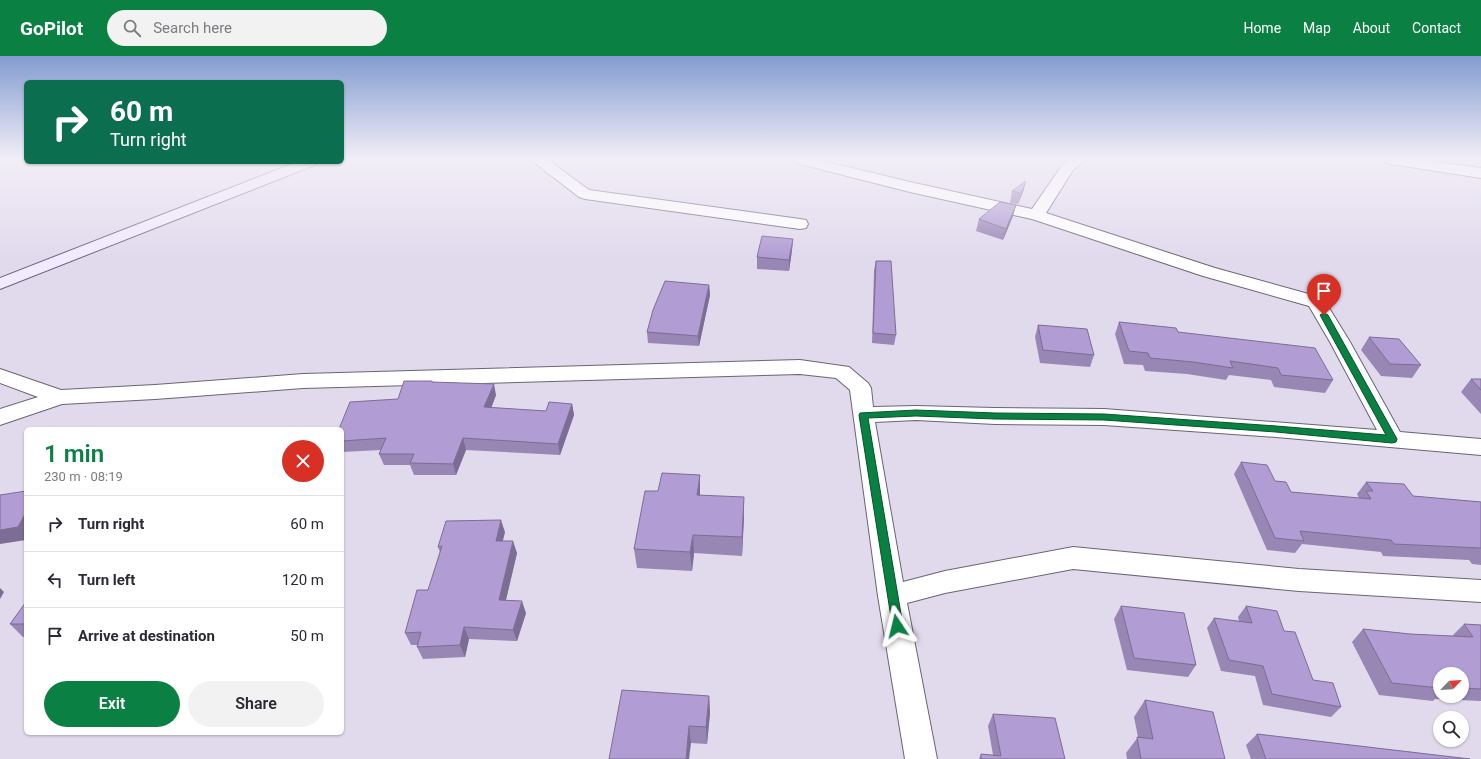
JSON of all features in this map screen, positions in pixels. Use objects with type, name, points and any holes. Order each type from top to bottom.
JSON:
[{"type":"main road","points":[[0,284],[232,193]]},
{"type":"street","points":[[583,193],[800,224]]},
{"type":"street","points":[[936,193],[1036,215],[1209,272],[1316,302],[1340,342],[1392,439]]},
{"type":"street","points":[[1036,215],[1051,193]]},
{"type":"street","points":[[0,417],[60,397],[303,381],[800,367],[842,372],[860,388],[892,596],[921,759]]},
{"type":"street","points":[[0,376],[60,397]]},
{"type":"street","points":[[863,415],[916,413],[995,416],[1104,417],[1276,429],[1481,447]]},
{"type":"street","points":[[892,596],[945,582],[1073,558],[1299,580],[1481,591]]},
{"type":"building","points":[[1000,202],[1016,205],[1006,229],[979,219]]},
{"type":"building","points":[[762,236],[793,239],[789,260],[757,257]]},
{"type":"building","points":[[876,261],[891,261],[896,335],[873,333]]},
{"type":"building","points":[[665,281],[709,285],[698,336],[647,332],[653,310]]},
{"type":"building","points":[[1119,322],[1176,328],[1178,332],[1315,348],[1333,380],[1281,375],[1278,368],[1230,361],[1233,368],[1150,358],[1148,353],[1129,351]]},
{"type":"building","points":[[1038,325],[1087,329],[1094,355],[1043,350]]},
{"type":"building","points":[[1369,337],[1399,339],[1421,365],[1390,364]]},
{"type":"building","points":[[1471,379],[1481,379],[1481,390]]},
{"type":"building","points":[[404,381],[432,381],[494,384],[484,407],[546,411],[549,402],[572,404],[558,444],[463,438],[453,464],[410,463],[414,454],[379,454],[386,438],[344,441],[344,427],[340,427],[350,402],[398,399]]},
{"type":"building","points":[[1241,462],[1267,465],[1275,481],[1286,482],[1291,492],[1371,499],[1366,491],[1373,491],[1366,482],[1404,484],[1413,496],[1481,502],[1481,548],[1394,544],[1391,540],[1300,531],[1304,541],[1275,538]]},
{"type":"building","points":[[662,473],[700,475],[697,495],[744,497],[742,537],[693,535],[690,552],[634,549],[645,491],[658,491]]},
{"type":"building","points":[[24,491],[24,516],[18,527],[0,530],[0,495]]},
{"type":"building","points":[[501,520],[496,541],[513,541],[499,600],[522,601],[513,630],[464,627],[460,645],[417,647],[421,632],[405,633],[417,590],[428,590],[442,546],[438,547],[446,521]]},
{"type":"building","points":[[24,605],[24,624],[10,624]]},
{"type":"building","points":[[1121,606],[1184,613],[1196,665],[1134,658]]},
{"type":"building","points":[[1246,606],[1277,611],[1284,631],[1295,632],[1313,680],[1333,683],[1341,707],[1272,694],[1263,666],[1229,660],[1214,618],[1252,623]]},
{"type":"building","points":[[1464,624],[1481,625],[1481,689],[1469,688],[1469,667],[1433,667],[1433,687],[1392,683],[1363,629],[1410,634],[1473,637]]},
{"type":"building","points":[[622,690],[709,696],[706,727],[689,726],[686,759],[609,759]]},
{"type":"building","points":[[1145,700],[1213,712],[1225,759],[1141,759],[1137,737],[1153,739]]},
{"type":"building","points":[[993,714],[1055,718],[1065,759],[981,759],[981,754],[1001,756]]},
{"type":"building","points":[[1257,734],[1470,759],[1266,759]]},
{"type":"route","points":[[897,626],[863,415],[916,413],[995,416],[1104,417],[1392,439],[1324,315]]}]
